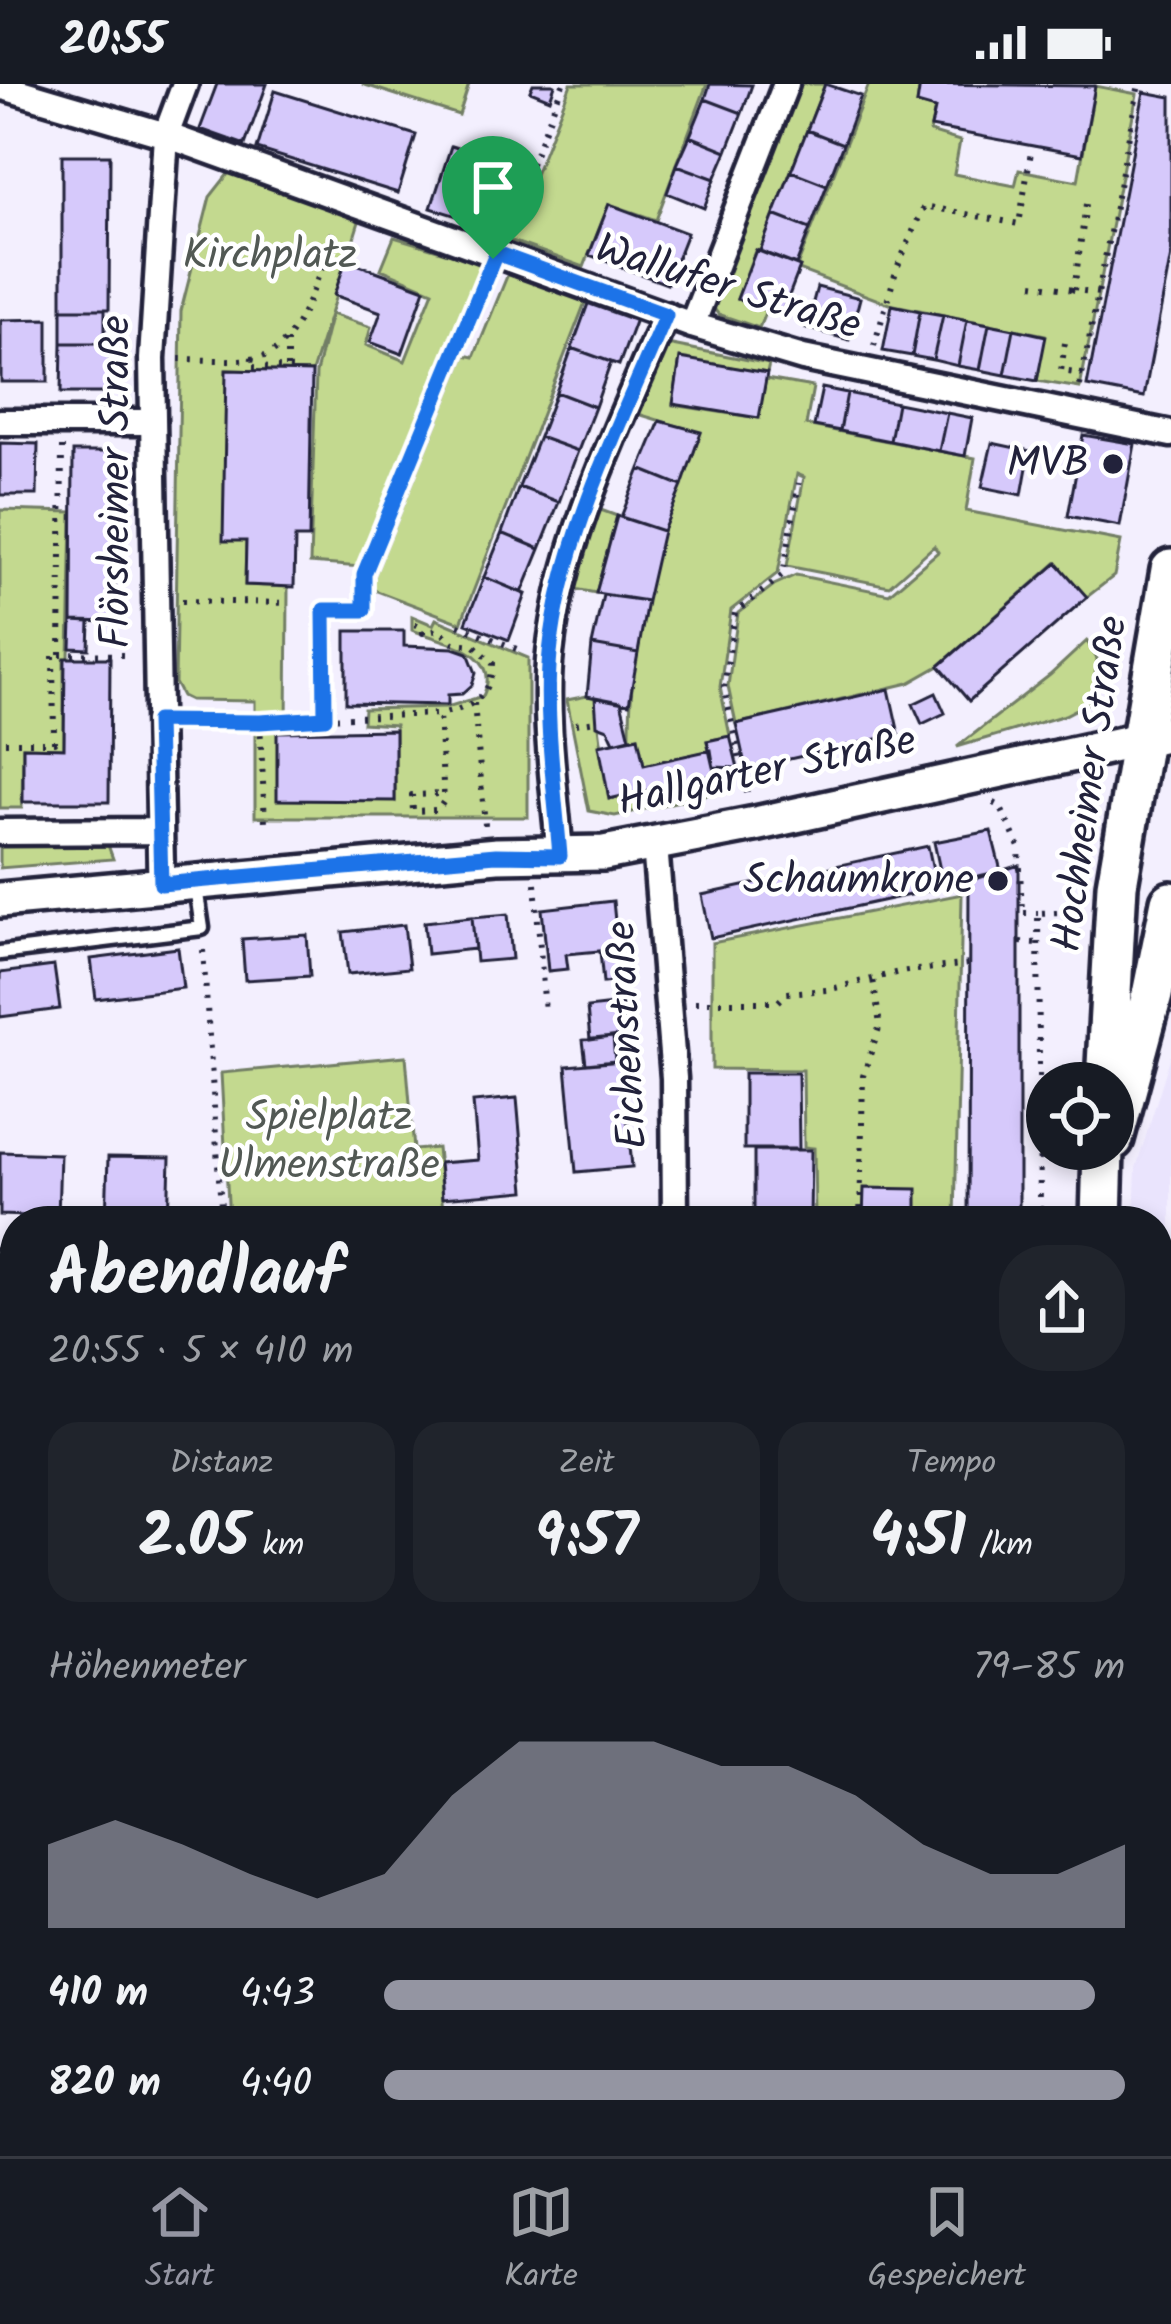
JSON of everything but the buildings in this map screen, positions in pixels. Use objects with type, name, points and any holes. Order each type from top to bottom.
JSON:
[{"type":"main road","name":"Hochheimer Straße","points":[[1107,1062],[1117,885],[1155,736],[1171,571]]},
{"type":"main road","points":[[1134,1062],[1171,902]]},
{"type":"street","name":"Flörsheimer Straße","points":[[161,884],[152,358],[166,135],[185,84]]},
{"type":"street","points":[[692,325],[786,84]]},
{"type":"street","name":"Wallufer Straße","points":[[0,86],[166,135],[692,325],[803,358],[1171,434]]},
{"type":"street","points":[[547,855],[549,663],[556,608],[574,548],[666,315]]},
{"type":"street","points":[[0,422],[152,422]]},
{"type":"street","name":"Hallgarter Straße","points":[[0,900],[655,845],[1155,736]]},
{"type":"street","points":[[0,832],[159,831]]},
{"type":"street","name":"Eichenstraße","points":[[655,845],[674,1078],[675,1206]]},
{"type":"lane","points":[[0,953],[202,928],[196,880]]},
{"type":"path","points":[[325,718],[324,610],[364,610],[364,574],[563,84]]},
{"type":"path","points":[[1073,413],[1139,84]]},
{"type":"path","points":[[862,371],[924,206],[1019,224],[1032,146]]},
{"type":"path","points":[[152,358],[264,357],[286,341],[321,270],[344,199]]},
{"type":"path","points":[[1074,290],[1086,204]]},
{"type":"path","points":[[1034,284],[1100,293]]},
{"type":"path","points":[[286,341],[287,368]]},
{"type":"path","points":[[1065,343],[1061,371],[1083,374]]},
{"type":"path","points":[[252,357],[251,367],[300,369]]},
{"type":"path","points":[[60,654],[62,422]]},
{"type":"path","points":[[748,797],[724,687],[734,613],[783,574],[800,483]]},
{"type":"path","points":[[154,601],[288,603]]},
{"type":"path","points":[[157,721],[439,714],[474,703],[492,679],[493,663],[487,653],[467,642],[454,643],[439,630],[423,633],[415,624]]},
{"type":"path","points":[[458,625],[549,663]]},
{"type":"path","points":[[5,742],[54,742],[58,695],[53,654],[155,656]]},
{"type":"path","points":[[474,703],[486,829]]},
{"type":"path","points":[[439,714],[444,801],[438,810],[413,811],[412,796],[443,794]]},
{"type":"path","points":[[260,722],[265,822]]},
{"type":"path","points":[[991,801],[1000,806],[1019,847],[1022,913],[1082,911]]},
{"type":"path","points":[[545,1012],[547,855]]},
{"type":"path","points":[[1038,913],[1040,1206]]},
{"type":"path","points":[[202,928],[221,1206]]},
{"type":"path","points":[[1020,942],[1039,943]]},
{"type":"path","points":[[668,1001],[778,1002],[787,993],[970,964]]},
{"type":"path","points":[[860,1206],[862,1076],[880,1025],[873,979]]},
{"type":"shaded area","points":[[1171,1055],[1171,1206],[1135,1206],[1136,1168]]},
{"type":"green space","points":[[362,84],[469,84],[459,115]]},
{"type":"green space","points":[[571,84],[707,84],[656,220],[609,204],[584,267],[509,240]]},
{"type":"green space","points":[[798,84],[825,84],[737,299],[766,310],[759,328],[718,314],[712,306]]},
{"type":"green space","points":[[869,84],[920,84],[917,104],[935,109],[930,132],[960,141],[954,174],[1015,186],[1019,170],[1078,181],[1095,86],[1137,94],[1080,388],[1037,381],[1045,335],[889,304],[796,269]]},
{"type":"green space","name":"Kirchplatz","points":[[232,169],[362,212],[312,372],[227,370],[246,541],[245,585],[288,587],[287,731],[277,732],[395,801],[395,725],[363,723],[364,709],[447,707],[483,696],[487,681],[485,668],[467,651],[412,630],[412,616],[433,625],[436,619],[528,658],[528,817],[255,817],[255,701],[190,700],[175,683],[181,311],[210,197]]},
{"type":"green space","points":[[394,237],[485,264],[361,567],[310,563],[316,373],[331,314],[371,327],[366,345],[405,361],[433,291],[381,269]]},
{"type":"green space","points":[[510,269],[586,300],[461,623],[369,588],[465,355],[474,357]]},
{"type":"green space","points":[[667,344],[769,364],[767,373],[680,359],[673,405],[758,418],[766,379],[813,387],[806,425],[975,458],[966,511],[1121,541],[1114,576],[1087,597],[1056,563],[939,666],[909,683],[736,724],[728,686],[738,613],[774,585],[796,575],[889,594],[938,552],[934,546],[889,586],[787,566],[804,477],[797,474],[778,573],[731,610],[720,687],[730,736],[707,741],[709,751],[644,765],[638,737],[630,738],[639,632],[656,552],[701,433],[638,414]]},
{"type":"green space","points":[[598,509],[617,516],[596,593],[575,589]]},
{"type":"green space","points":[[0,510],[72,512],[64,748],[23,747],[22,808],[0,808]]},
{"type":"green space","points":[[1087,641],[1097,659],[1092,701],[1065,715],[957,747],[1050,675]]},
{"type":"green space","points":[[595,697],[609,799],[719,775],[722,791],[615,816],[589,811],[567,700]]},
{"type":"green space","points":[[0,844],[108,845],[113,859],[0,868]]},
{"type":"green space","points":[[962,894],[955,1206],[815,1206],[814,1148],[804,1147],[803,1070],[712,1069],[712,943]]},
{"type":"green space","name":"Spielplatz Ulmenstraße","points":[[406,1056],[414,1150],[437,1148],[443,1206],[228,1206],[221,1073]]},
{"type":"place","name":"MVB","points":[[1113,464]]},
{"type":"place","name":"Schaumkrone","points":[[998,881]]},
{"type":"route","points":[[496,253],[666,315],[593,496],[556,608],[549,663],[560,856],[496,855],[161,884],[157,721],[325,718],[324,610],[364,610],[364,574],[493,259],[496,253]]}]
